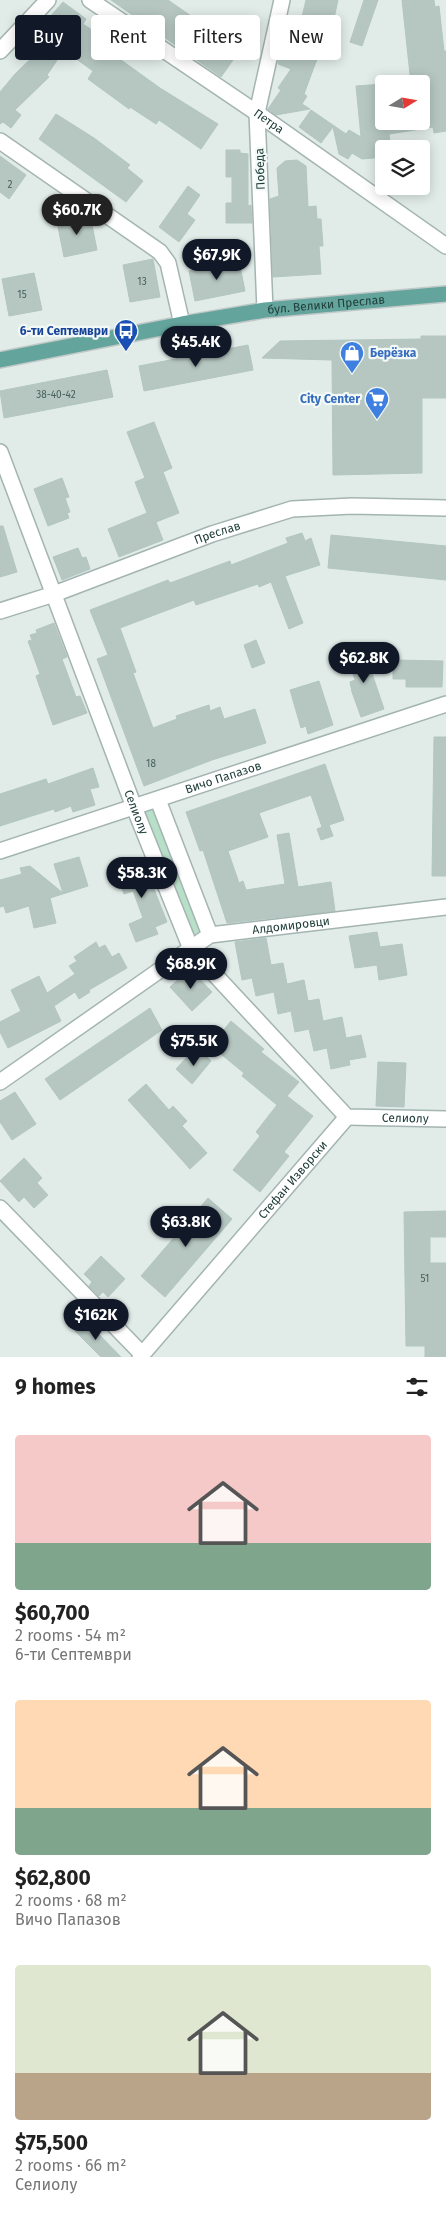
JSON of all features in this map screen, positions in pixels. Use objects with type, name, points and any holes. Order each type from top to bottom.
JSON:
[{"type":"main road","name":"бул. Велики Преслав","points":[[0,360],[182,324],[266,310],[446,294]]},
{"type":"street","points":[[0,51],[48,0]]},
{"type":"street","name":"Петра","points":[[90,0],[257,113],[446,246]]},
{"type":"street","name":"Победа","points":[[266,310],[257,113],[282,0]]},
{"type":"street","points":[[0,140],[160,252],[168,263],[182,324]]},
{"type":"street","name":"Селиолу","points":[[0,452],[134,808],[191,949],[347,1117],[446,1119]]},
{"type":"street","name":"Преслав","points":[[0,611],[54,594],[212,534],[292,509],[352,506],[446,508]]},
{"type":"street","name":"Вичо Папазов","points":[[0,851],[446,704]]},
{"type":"street","points":[[158,800],[210,935]]},
{"type":"street","name":"Алдомировци","points":[[0,1082],[210,935],[446,907]]},
{"type":"street","name":"Стефан Изворски","points":[[141,1356],[347,1117]]},
{"type":"street","points":[[0,1208],[141,1356]]},
{"type":"green space","points":[[158,800],[210,935],[191,949],[134,807]]},
{"type":"building","points":[[111,0],[168,0],[190,15],[175,15],[175,45],[165,38],[165,15],[132,15]]},
{"type":"building","points":[[306,0],[338,0],[335,15],[302,15]]},
{"type":"building","points":[[364,0],[378,0],[362,46],[350,42]]},
{"type":"building","points":[[402,0],[434,0],[435,7],[439,6],[444,51],[446,51],[446,131],[434,133],[433,127],[430,128],[430,75],[410,75]]},
{"type":"building","points":[[63,2],[81,15],[52,15]]},
{"type":"building","points":[[81,15],[86,19],[83,24],[91,30],[91,60],[121,60],[160,88],[218,124],[201,149],[159,120],[156,124],[130,107],[129,109],[88,79],[93,71],[78,60],[81,60]]},
{"type":"building","points":[[30,60],[57,60],[47,75],[49,77],[15,110],[21,115],[11,128],[3,122],[0,124],[0,92]]},
{"type":"building","points":[[197,60],[233,60],[221,77]]},
{"type":"building","points":[[279,60],[317,60],[304,94],[307,96],[302,104],[310,109],[276,115],[268,109],[281,90],[278,88],[291,69],[278,64]]},
{"type":"building","points":[[375,85],[375,130],[415,130],[389,134],[390,140],[375,140],[375,158],[362,159],[352,153],[348,159],[339,154],[333,127],[321,143],[299,127],[311,110],[346,134],[349,130],[361,137],[356,86]]},
{"type":"building","points":[[56,114],[94,138],[130,165],[127,168],[143,181],[126,202],[39,139]]},
{"type":"building","points":[[226,150],[240,150],[240,153],[248,154],[248,206],[251,205],[252,223],[226,223],[226,203],[232,203],[232,177],[226,177]]},
{"type":"building","points":[[0,156],[26,175],[9,199],[0,192]]},
{"type":"building","points":[[297,160],[306,166],[308,207],[316,206],[317,219],[321,219],[323,246],[319,246],[321,274],[273,277],[270,199],[279,196],[277,168],[285,161]]},
{"type":"building","points":[[188,186],[200,195],[187,214],[195,220],[179,242],[159,227]]},
{"type":"building","points":[[90,215],[97,250],[64,257],[57,222]]},
{"type":"building","points":[[153,259],[160,297],[130,302],[123,265]]},
{"type":"building","points":[[239,261],[245,291],[195,301],[189,271]]},
{"type":"building","points":[[34,273],[42,310],[9,316],[2,279]]},
{"type":"building","name":"City Center","points":[[421,336],[446,336],[446,398],[422,398],[422,473],[333,475],[332,360],[262,358],[280,341],[421,339]]},
{"type":"building","points":[[248,345],[253,370],[144,391],[139,366]]},
{"type":"building","points":[[107,370],[113,397],[4,418],[0,391]]},
{"type":"building","points":[[154,422],[172,468],[163,472],[179,513],[156,522],[163,540],[119,557],[108,529],[147,513],[135,482],[145,478],[127,432]]},
{"type":"building","points":[[62,478],[69,497],[65,498],[70,512],[67,513],[69,518],[48,526],[34,489]]},
{"type":"building","points":[[0,526],[3,526],[17,572],[0,577]]},
{"type":"building","points":[[302,533],[305,541],[311,538],[320,565],[285,576],[303,623],[289,629],[271,582],[259,587],[258,584],[196,605],[194,600],[120,628],[136,672],[133,673],[153,728],[177,719],[176,716],[209,705],[210,711],[220,707],[224,719],[255,709],[266,743],[212,760],[144,786],[97,659],[108,655],[90,610],[168,580],[170,583],[230,561],[231,565],[288,543],[286,538]]},
{"type":"building","points":[[331,535],[446,546],[446,580],[328,568]]},
{"type":"building","points":[[78,548],[82,558],[86,557],[90,569],[62,580],[53,557]]},
{"type":"building","points":[[54,623],[67,657],[62,659],[76,697],[80,696],[87,713],[53,725],[36,676],[40,674],[28,641],[32,640],[30,635],[37,633],[36,630]]},
{"type":"building","points":[[256,640],[265,663],[252,668],[244,645]]},
{"type":"building","points":[[363,647],[384,709],[361,717],[352,692],[350,682],[355,680],[346,653]]},
{"type":"building","points":[[393,660],[443,661],[442,687],[406,687],[406,679],[393,679]]},
{"type":"building","points":[[319,681],[333,725],[308,734],[306,726],[301,728],[290,690]]},
{"type":"building","points":[[434,737],[446,737],[446,876],[432,876]]},
{"type":"building","points":[[325,764],[344,820],[329,825],[333,836],[321,840],[317,829],[322,827],[311,795],[259,813],[268,837],[228,851],[239,883],[243,881],[246,890],[285,884],[277,835],[289,833],[298,887],[331,882],[335,911],[227,923],[203,850],[200,851],[186,812]]},
{"type":"building","points":[[93,768],[99,787],[90,789],[95,805],[73,812],[71,806],[55,812],[54,809],[0,826],[0,794],[46,779],[48,784]]},
{"type":"building","points":[[79,857],[88,886],[50,898],[56,923],[34,928],[29,906],[6,913],[4,906],[0,907],[0,880],[22,874],[20,868],[30,866],[63,893],[54,864]]},
{"type":"building","points":[[142,859],[167,922],[155,927],[158,934],[136,942],[129,924],[143,918],[133,891],[124,894],[115,870]]},
{"type":"building","points":[[377,932],[380,947],[402,944],[407,975],[379,980],[377,965],[355,968],[349,936]]},
{"type":"building","points":[[266,938],[271,965],[283,963],[287,984],[304,980],[308,1001],[319,999],[323,1021],[342,1017],[346,1038],[361,1035],[366,1057],[349,1060],[350,1065],[331,1069],[327,1048],[314,1051],[309,1029],[295,1032],[291,1011],[278,1014],[274,992],[256,996],[252,978],[242,980],[235,942]]},
{"type":"building","points":[[96,942],[99,948],[105,945],[112,957],[119,953],[127,968],[89,990],[90,992],[79,999],[75,992],[54,1006],[61,1021],[8,1048],[0,1032],[0,1022],[21,1011],[11,990],[39,976],[47,993],[75,974],[69,966],[77,961],[74,957]]},
{"type":"building","points":[[190,969],[212,992],[192,1011],[170,987]]},
{"type":"building","points":[[150,1008],[162,1030],[60,1100],[45,1079]]},
{"type":"building","points":[[231,1021],[264,1049],[261,1052],[299,1082],[287,1096],[313,1116],[284,1152],[289,1156],[260,1192],[233,1170],[260,1136],[256,1132],[277,1105],[242,1076],[244,1073],[211,1046]]},
{"type":"building","points":[[199,1050],[211,1061],[192,1084],[176,1069],[188,1056],[192,1059]]},
{"type":"building","points":[[378,1062],[406,1063],[404,1107],[376,1106]]},
{"type":"building","points":[[146,1084],[169,1110],[173,1106],[187,1121],[182,1126],[207,1153],[190,1169],[128,1100]]},
{"type":"building","points":[[15,1092],[36,1124],[12,1140],[0,1122],[0,1101]]},
{"type":"building","points":[[24,1158],[42,1178],[37,1183],[48,1195],[34,1208],[24,1197],[19,1202],[0,1181]]},
{"type":"building","points":[[208,1198],[232,1219],[165,1297],[141,1276]]},
{"type":"building","points":[[446,1211],[446,1237],[430,1237],[430,1263],[446,1263],[446,1357],[425,1357],[425,1346],[406,1346],[404,1212]]},
{"type":"building","points":[[101,1256],[125,1279],[108,1297],[103,1292],[99,1296],[89,1286],[92,1282],[84,1274]]},
{"type":"building","points":[[86,1321],[121,1357],[101,1357],[75,1331]]},
{"type":"place","name":"6-ти Септември","points":[[126,352]]},
{"type":"place","name":"Берёзка","points":[[352,374]]},
{"type":"place","name":"City Center","points":[[377,420]]}]
